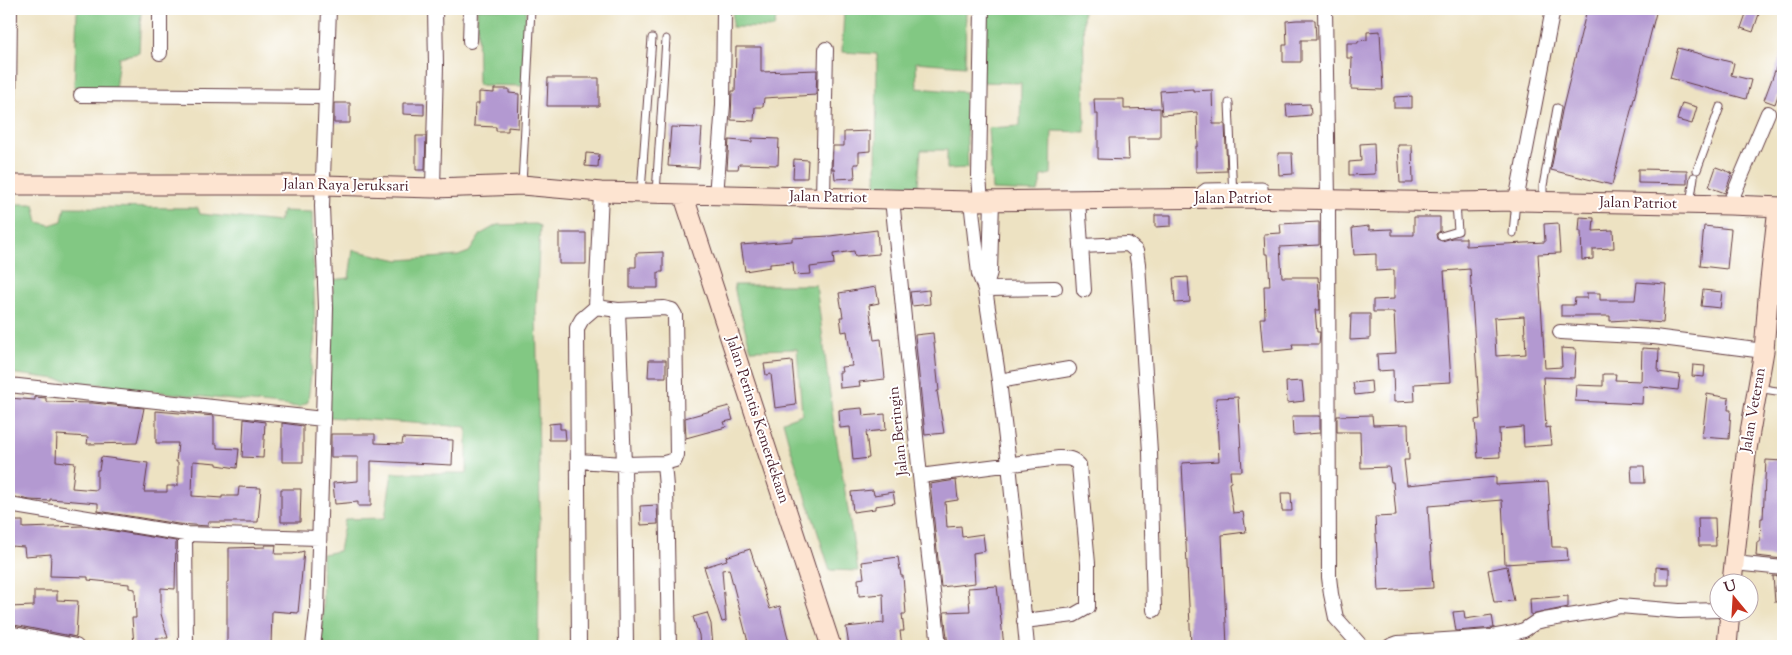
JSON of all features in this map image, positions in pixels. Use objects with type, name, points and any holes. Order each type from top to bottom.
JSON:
[{"type":"street","points":[[9,104],[10,9]]},
{"type":"street","points":[[160,9],[160,53]]},
{"type":"street","points":[[313,646],[319,538],[326,308],[323,194],[329,9]]},
{"type":"street","points":[[433,188],[436,65],[435,9]]},
{"type":"street","points":[[470,42],[471,9]]},
{"type":"street","points":[[716,196],[722,105],[724,9]]},
{"type":"street","points":[[982,9],[979,274],[986,289],[999,381],[1027,646]]},
{"type":"street","points":[[1325,9],[1328,200],[1329,577],[1336,618],[1361,646]]},
{"type":"street","points":[[1515,206],[1553,9]]},
{"type":"street","points":[[823,198],[826,49]]},
{"type":"street","points":[[81,95],[326,96]]},
{"type":"street","points":[[1729,205],[1768,113]]},
{"type":"street","name":"Jalan Raya Jeruksari","points":[[9,185],[323,194],[522,185],[601,192],[683,194]]},
{"type":"street","points":[[579,646],[577,328],[582,319],[596,307],[601,192]]},
{"type":"street","name":"Jalan Patriot","points":[[683,194],[823,198],[893,205],[981,201],[1078,204],[1201,199],[1233,192],[1264,199],[1456,206],[1515,206],[1543,202],[1781,207]]},
{"type":"street","name":"Jalan Perintis Kemerdekaan","points":[[683,194],[831,646]]},
{"type":"street","points":[[981,201],[990,272],[986,289]]},
{"type":"street","points":[[1078,204],[1084,290]]},
{"type":"street","name":"Jalan Beringin","points":[[893,205],[939,646]]},
{"type":"street","name":"Jalan Veteran","points":[[1733,572],[1746,455],[1764,351],[1768,298],[1781,207]]},
{"type":"street","points":[[1081,246],[1128,244],[1136,251],[1140,282],[1150,452],[1154,610]]},
{"type":"street","points":[[986,289],[1055,288]]},
{"type":"street","points":[[578,460],[624,464],[664,463],[675,460],[677,455],[676,322],[674,313],[664,308],[618,310],[596,307]]},
{"type":"street","points":[[618,310],[624,464],[626,646]]},
{"type":"street","points":[[1560,332],[1654,336],[1764,351]]},
{"type":"street","points":[[999,381],[1069,369]]},
{"type":"street","points":[[9,386],[323,419]]},
{"type":"street","points":[[920,476],[1009,464],[1070,458],[1075,460],[1080,469],[1088,564],[1088,607],[1074,615],[1024,621]]},
{"type":"street","points":[[664,463],[670,646]]},
{"type":"street","points":[[9,504],[185,534],[319,538]]},
{"type":"street","points":[[185,534],[186,646]]},
{"type":"street","points":[[1734,563],[1783,568]]},
{"type":"street","points":[[1390,646],[1398,643],[1514,633],[1524,630],[1536,622],[1620,606],[1679,611],[1710,610]]},
{"type":"street","points":[[1727,646],[1729,622]]},
{"type":"street","points":[[9,633],[76,646]]},
{"type":"lane","points":[[522,185],[531,9]]},
{"type":"lane","points":[[648,193],[652,38]]},
{"type":"lane","points":[[648,193],[666,39]]},
{"type":"lane","points":[[1229,103],[1233,192]]},
{"type":"lane","points":[[1697,170],[1720,107]]},
{"type":"lane","points":[[1543,202],[1543,186],[1557,108]]},
{"type":"lane","points":[[1690,205],[1694,178]]},
{"type":"lane","points":[[1441,236],[1458,231],[1456,206]]},
{"type":"lane","points":[[1513,233],[1515,206]]},
{"type":"lane","points":[[1757,388],[1783,392]]},
{"type":"green space","points":[[477,9],[526,9],[524,86],[478,85]]},
{"type":"green space","points":[[733,9],[778,9],[774,28],[732,27]]},
{"type":"green space","points":[[844,9],[966,9],[965,66],[916,62],[917,88],[965,92],[968,168],[947,169],[947,150],[921,150],[918,185],[876,186],[877,54],[842,52]]},
{"type":"green space","points":[[976,9],[1083,9],[1085,132],[1052,131],[1051,174],[1042,176],[1038,192],[992,190],[988,128],[1020,126],[1021,83],[977,82]]},
{"type":"green space","points":[[80,10],[141,10],[139,53],[119,57],[115,90],[74,87],[77,12]]},
{"type":"green space","points":[[9,204],[34,204],[38,222],[50,225],[62,221],[65,207],[198,208],[200,214],[279,222],[282,211],[312,212],[315,334],[308,402],[299,407],[9,373]]},
{"type":"green space","points":[[535,224],[540,226],[536,310],[540,509],[538,646],[321,646],[323,618],[322,554],[339,551],[345,519],[385,518],[392,473],[467,473],[467,427],[328,417],[333,280],[349,278],[353,250],[399,260],[458,256],[469,252],[481,234],[497,225]]},
{"type":"green space","points":[[734,285],[816,285],[833,418],[858,571],[830,570],[790,447],[783,421],[802,414],[797,349],[751,350]]},
{"type":"building","points":[[1587,9],[1657,9],[1612,185],[1551,170],[1562,111]]},
{"type":"building","points":[[1747,11],[1759,14],[1753,32],[1741,28]]},
{"type":"building","points":[[1315,20],[1316,40],[1301,40],[1301,62],[1283,62],[1283,45],[1287,45],[1286,21]]},
{"type":"building","points":[[1380,31],[1383,90],[1351,89],[1352,58],[1347,58],[1347,43],[1358,43],[1358,41],[1367,40],[1367,32]]},
{"type":"building","points":[[736,47],[761,47],[761,72],[817,70],[816,95],[764,98],[763,107],[755,107],[754,121],[731,120],[732,91],[735,91]]},
{"type":"building","points":[[1678,48],[1734,63],[1731,75],[1751,80],[1746,99],[1670,78]]},
{"type":"building","points":[[1782,52],[1783,81],[1775,104],[1764,100]]},
{"type":"building","points":[[548,78],[599,78],[599,106],[547,106]]},
{"type":"building","points":[[494,89],[509,89],[509,93],[519,94],[518,128],[508,127],[508,131],[496,131],[496,127],[474,126],[475,104],[479,104],[479,92],[494,93]]},
{"type":"building","points":[[1193,89],[1193,91],[1212,90],[1213,124],[1225,124],[1227,171],[1196,172],[1196,146],[1198,146],[1197,112],[1162,115],[1160,91]]},
{"type":"building","points":[[1412,96],[1412,108],[1394,108],[1394,97]]},
{"type":"building","points":[[1094,99],[1124,99],[1124,109],[1160,108],[1160,138],[1128,138],[1129,160],[1098,159],[1098,114],[1095,114]]},
{"type":"building","points":[[334,103],[350,103],[350,123],[334,123]]},
{"type":"building","points":[[403,103],[424,103],[424,115],[403,114]]},
{"type":"building","points":[[1682,103],[1697,107],[1692,124],[1677,120]]},
{"type":"building","points":[[1310,104],[1311,115],[1287,117],[1286,105]]},
{"type":"building","points":[[671,127],[702,128],[699,168],[668,166]]},
{"type":"building","points":[[870,131],[870,151],[859,152],[859,164],[854,164],[855,178],[835,179],[834,169],[832,169],[833,146],[844,146],[844,132]]},
{"type":"building","points":[[416,136],[426,136],[425,170],[416,170]]},
{"type":"building","points":[[752,138],[779,139],[778,165],[739,164],[738,169],[727,169],[729,140],[752,142]]},
{"type":"building","points":[[1374,143],[1375,174],[1349,175],[1349,162],[1361,161],[1360,144]]},
{"type":"building","points":[[1398,145],[1412,145],[1413,183],[1400,183]]},
{"type":"building","points":[[586,153],[599,154],[598,167],[585,166]]},
{"type":"building","points":[[1278,153],[1292,153],[1293,174],[1279,175]]},
{"type":"building","points":[[794,159],[808,160],[807,178],[793,178]]},
{"type":"building","points":[[1716,167],[1732,173],[1725,193],[1709,187]]},
{"type":"building","points":[[1638,169],[1687,170],[1687,184],[1638,183]]},
{"type":"building","points":[[1155,215],[1171,215],[1171,226],[1155,227]]},
{"type":"building","points":[[1414,217],[1440,217],[1440,231],[1436,234],[1437,239],[1442,241],[1452,238],[1466,238],[1466,246],[1545,242],[1544,224],[1558,223],[1560,253],[1538,254],[1545,368],[1562,367],[1561,348],[1576,349],[1574,378],[1543,377],[1546,428],[1550,427],[1552,445],[1524,447],[1523,427],[1499,429],[1500,457],[1478,458],[1475,420],[1480,419],[1470,269],[1444,271],[1451,382],[1414,384],[1415,401],[1394,402],[1393,370],[1378,371],[1377,354],[1396,353],[1394,312],[1373,312],[1373,300],[1394,299],[1394,270],[1376,271],[1376,254],[1354,255],[1352,228],[1369,226],[1369,230],[1392,229],[1392,235],[1414,235]],"holes":[[[1524,316],[1526,354],[1496,356],[1494,318]]]},
{"type":"building","points":[[1580,217],[1594,218],[1593,231],[1613,230],[1614,248],[1593,249],[1593,259],[1582,260],[1581,231],[1579,231]]},
{"type":"building","points":[[1319,222],[1319,245],[1280,247],[1282,277],[1318,277],[1320,310],[1315,310],[1317,332],[1320,332],[1319,344],[1292,344],[1293,349],[1263,352],[1260,318],[1265,318],[1264,286],[1270,286],[1268,254],[1265,254],[1264,234],[1281,233],[1280,224]]},
{"type":"building","points":[[1704,226],[1731,229],[1727,269],[1700,266]]},
{"type":"building","points":[[877,230],[879,254],[855,256],[854,251],[833,254],[834,264],[810,267],[811,274],[794,275],[793,262],[770,264],[770,267],[745,271],[741,245],[792,241],[792,238],[830,236]]},
{"type":"building","points":[[559,233],[586,233],[586,264],[559,264]]},
{"type":"building","points":[[663,252],[663,272],[658,272],[658,288],[630,288],[630,267],[636,267],[636,253]]},
{"type":"building","points":[[1188,277],[1190,302],[1175,303],[1173,278]]},
{"type":"building","points":[[1637,282],[1666,284],[1663,323],[1626,320],[1610,321],[1610,316],[1561,316],[1561,305],[1574,305],[1575,298],[1587,298],[1587,293],[1600,293],[1600,300],[1635,300]]},
{"type":"building","points":[[876,287],[879,303],[869,305],[874,340],[881,339],[885,379],[859,382],[860,386],[840,388],[839,372],[842,372],[841,367],[852,366],[847,331],[842,332],[840,317],[843,317],[839,293]]},
{"type":"building","points":[[929,290],[930,304],[912,306],[910,292]]},
{"type":"building","points":[[1703,290],[1722,292],[1720,308],[1701,306]]},
{"type":"building","points":[[1351,314],[1370,314],[1370,339],[1350,340]]},
{"type":"building","points":[[933,333],[939,391],[937,391],[944,433],[925,435],[915,335]]},
{"type":"building","points":[[1642,348],[1659,349],[1658,372],[1680,375],[1678,390],[1643,386],[1642,404],[1575,401],[1576,385],[1603,386],[1603,374],[1616,374],[1615,380],[1641,381]]},
{"type":"building","points":[[649,360],[666,360],[666,377],[648,377]]},
{"type":"building","points":[[792,361],[796,405],[775,408],[771,374],[766,375],[764,364]]},
{"type":"building","points":[[1693,365],[1705,366],[1704,377],[1692,376]]},
{"type":"building","points":[[1302,381],[1304,401],[1287,403],[1286,382]]},
{"type":"building","points":[[1371,381],[1372,393],[1355,395],[1353,383]]},
{"type":"building","points":[[1707,394],[1729,398],[1728,410],[1731,410],[1729,439],[1702,437]]},
{"type":"building","points":[[35,397],[46,398],[46,402],[93,403],[144,408],[137,443],[87,444],[88,437],[57,435],[56,461],[75,463],[72,488],[97,490],[97,470],[99,470],[101,457],[148,463],[144,492],[167,492],[167,486],[178,486],[178,462],[176,462],[178,443],[156,443],[156,411],[214,416],[214,444],[217,444],[217,448],[239,449],[237,468],[217,465],[217,463],[193,461],[192,496],[222,498],[222,496],[238,496],[239,487],[261,488],[258,522],[208,522],[208,526],[178,524],[98,511],[98,503],[50,499],[50,501],[30,500],[9,496],[9,398],[35,400]]},
{"type":"building","points":[[1238,397],[1242,471],[1230,471],[1231,482],[1229,483],[1233,513],[1243,512],[1246,532],[1222,535],[1227,646],[1191,646],[1182,463],[1219,461],[1216,398]]},
{"type":"building","points":[[729,406],[733,420],[724,422],[726,427],[686,438],[685,418]]},
{"type":"building","points":[[862,408],[863,416],[885,414],[886,430],[866,432],[869,458],[853,460],[850,427],[840,428],[839,410]]},
{"type":"building","points":[[1372,415],[1373,425],[1408,424],[1409,460],[1404,460],[1407,485],[1496,477],[1496,485],[1548,482],[1552,547],[1567,547],[1568,560],[1505,564],[1502,500],[1428,506],[1433,588],[1379,591],[1375,517],[1396,516],[1393,482],[1391,482],[1389,467],[1361,468],[1360,432],[1337,432],[1337,416]]},
{"type":"building","points":[[1292,416],[1320,416],[1320,433],[1293,435]]},
{"type":"building","points":[[244,419],[265,422],[263,458],[242,457]]},
{"type":"building","points":[[282,423],[303,426],[303,462],[282,462]]},
{"type":"building","points":[[560,423],[560,429],[565,429],[566,440],[549,440],[549,424]]},
{"type":"building","points":[[331,434],[375,434],[375,443],[402,444],[403,438],[453,440],[452,465],[371,461],[371,506],[358,506],[358,502],[335,504],[333,483],[358,481],[358,457],[331,457]]},
{"type":"building","points":[[1766,460],[1783,461],[1783,559],[1756,556],[1757,542],[1760,542],[1761,518],[1763,518]]},
{"type":"building","points":[[1631,466],[1644,466],[1645,483],[1632,483]]},
{"type":"building","points":[[956,480],[958,500],[945,502],[947,527],[961,526],[962,537],[983,534],[985,551],[973,553],[975,583],[941,587],[930,484]]},
{"type":"building","points":[[281,489],[301,489],[300,522],[281,522]]},
{"type":"building","points":[[873,490],[874,495],[893,492],[895,503],[875,506],[875,509],[853,512],[851,492]]},
{"type":"building","points":[[1281,493],[1291,493],[1292,511],[1282,511]]},
{"type":"building","points":[[657,505],[658,524],[641,525],[640,506]]},
{"type":"building","points":[[1698,518],[1715,518],[1716,546],[1699,546]]},
{"type":"building","points":[[12,521],[23,521],[23,528],[83,526],[176,541],[175,589],[161,588],[161,614],[168,638],[156,638],[156,646],[134,646],[132,618],[136,618],[135,589],[129,588],[129,584],[88,580],[88,577],[50,576],[51,554],[25,556],[24,547],[11,546]]},
{"type":"building","points":[[265,545],[276,545],[275,554],[293,554],[304,551],[298,613],[272,611],[271,646],[227,646],[229,548],[265,547]]},
{"type":"building","points":[[750,549],[770,609],[780,606],[790,646],[749,646],[729,569],[722,570],[726,621],[722,622],[704,567],[727,560],[726,557]]},
{"type":"building","points":[[898,557],[901,576],[903,576],[906,614],[902,614],[904,631],[900,631],[902,646],[849,646],[846,627],[884,623],[883,594],[859,596],[858,579],[864,578],[862,562]]},
{"type":"building","points":[[1507,566],[1514,601],[1494,602],[1488,570]]},
{"type":"building","points":[[1656,567],[1669,568],[1669,585],[1656,585]]},
{"type":"building","points":[[1773,576],[1783,577],[1783,602],[1775,602]]},
{"type":"building","points":[[997,586],[1004,646],[948,646],[944,612],[970,611],[968,588]]},
{"type":"building","points":[[34,591],[57,591],[57,600],[78,601],[76,637],[9,624],[9,607],[34,606]]},
{"type":"building","points":[[1568,596],[1568,607],[1531,615],[1530,599]]},
{"type":"building","points":[[1464,611],[1465,619],[1492,615],[1494,628],[1456,631],[1453,612]]},
{"type":"building","points":[[707,613],[711,624],[713,646],[700,646],[699,635],[693,617]]}]
